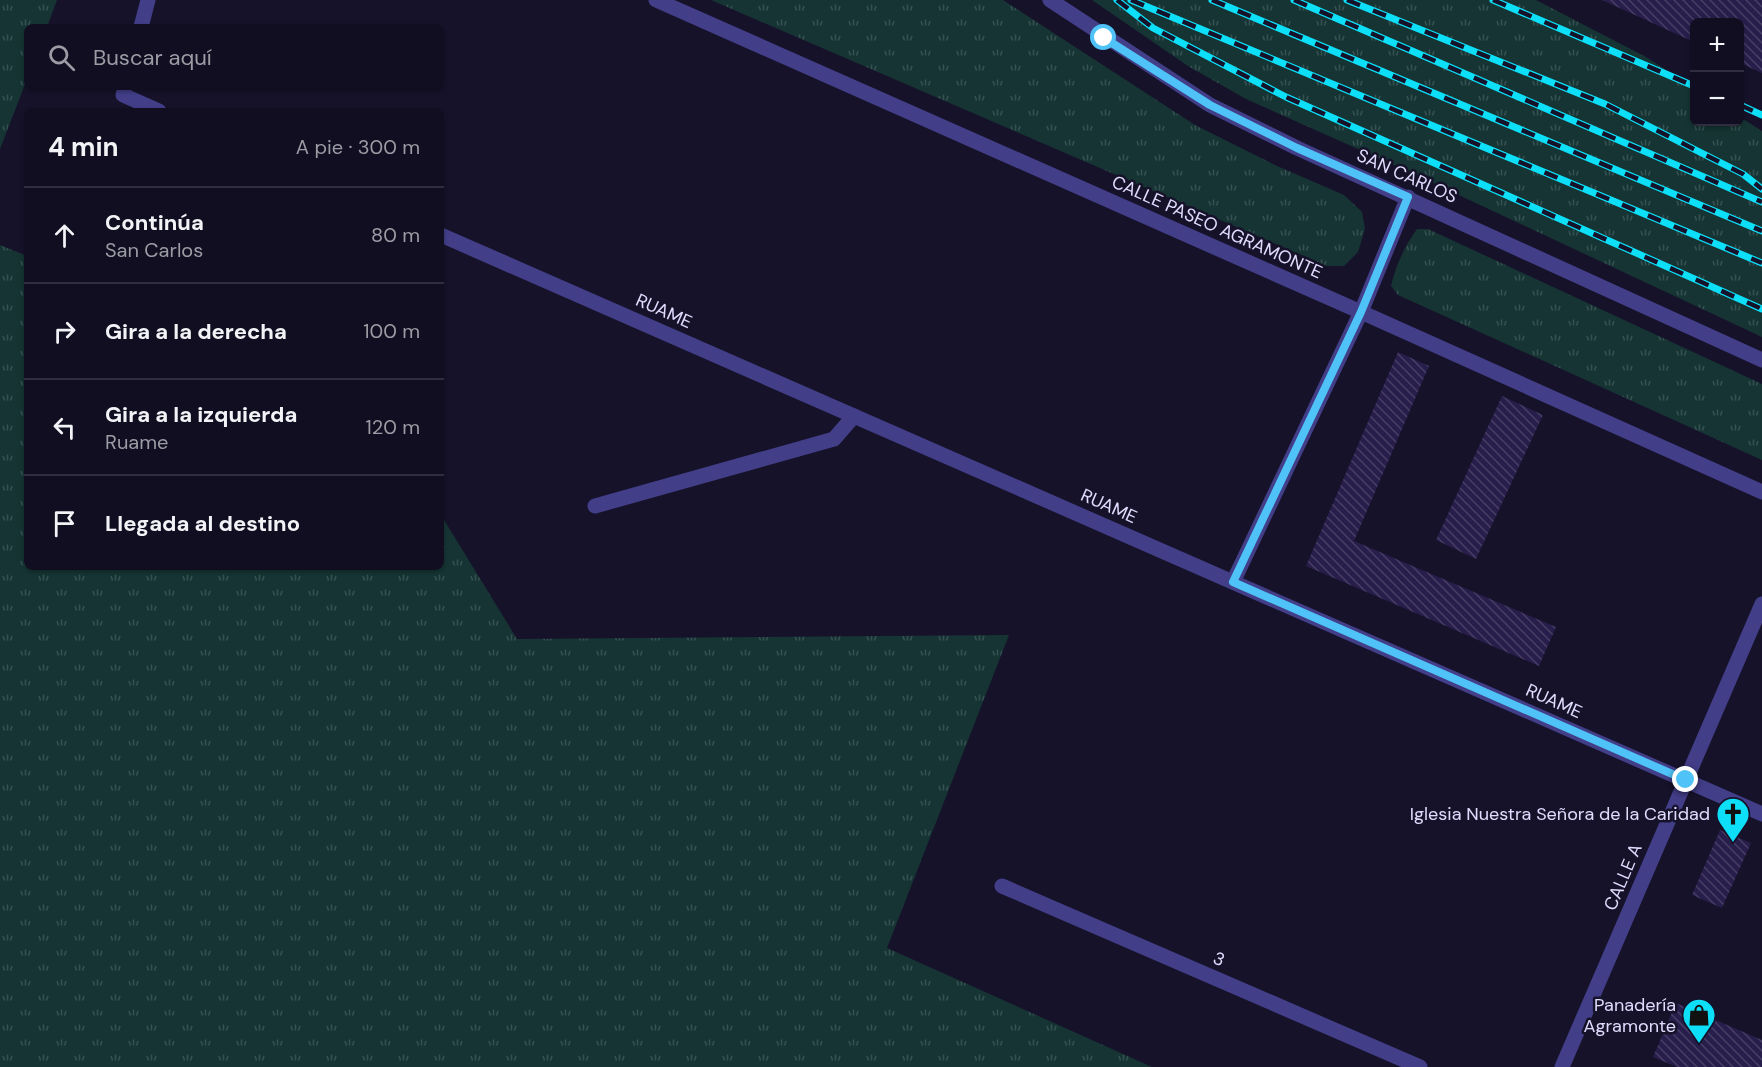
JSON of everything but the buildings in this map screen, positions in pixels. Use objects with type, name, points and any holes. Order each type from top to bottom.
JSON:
[{"type":"street","points":[[142,24],[148,0]]},
{"type":"street","name":"CALLE PASEO AGRAMONTE","points":[[656,0],[1762,492]]},
{"type":"street","name":"SAN CARLOS","points":[[1050,0],[1104,38],[1210,105],[1297,148],[1762,360]]},
{"type":"street","points":[[124,91],[154,108]]},
{"type":"street","points":[[1233,582],[1361,312],[1408,197]]},
{"type":"street","name":"RUAME","points":[[444,236],[1762,814]]},
{"type":"street","points":[[595,506],[834,439],[854,416]]},
{"type":"street","name":"CALLE A","points":[[1562,1067],[1762,604]]},
{"type":"street","name":"3","points":[[1002,886],[1420,1067]]},
{"type":"green space","points":[[0,0],[57,0],[48,24],[24,24],[24,87],[0,149]]},
{"type":"green space","points":[[711,0],[1003,0],[1195,125],[1277,166],[1344,195],[1362,212],[1365,229],[1358,252],[1344,266],[1327,266]]},
{"type":"green space","points":[[1092,0],[1536,0],[1646,57],[1690,85],[1690,126],[1744,126],[1744,120],[1762,131],[1762,337],[1414,174],[1246,99],[1188,66]]},
{"type":"green space","points":[[1417,229],[1428,229],[1762,384],[1762,460],[1398,295],[1391,286],[1393,278],[1404,249]]},
{"type":"green space","points":[[0,245],[24,255],[24,570],[444,570],[444,520],[517,639],[1009,635],[887,948],[1152,1067],[0,1067]]},
{"type":"railway","points":[[1117,0],[1153,28],[1286,97],[1762,309]]},
{"type":"railway","points":[[1131,0],[1762,263]]},
{"type":"railway","points":[[1212,0],[1762,231]]},
{"type":"railway","points":[[1294,0],[1762,202]]},
{"type":"railway","points":[[1347,0],[1605,104],[1743,174],[1762,189]]},
{"type":"railway","points":[[1493,0],[1690,84]]},
{"type":"railway","points":[[1744,107],[1762,115]]},
{"type":"place","name":"Iglesia Nuestra Señora de la Caridad","points":[[1733,843]]},
{"type":"place","name":"Panadería Agramonte","points":[[1699,1044]]},
{"type":"route","points":[[1104,38],[1210,105],[1297,148],[1408,197],[1361,312],[1314,416],[1233,582],[1686,780]]}]
